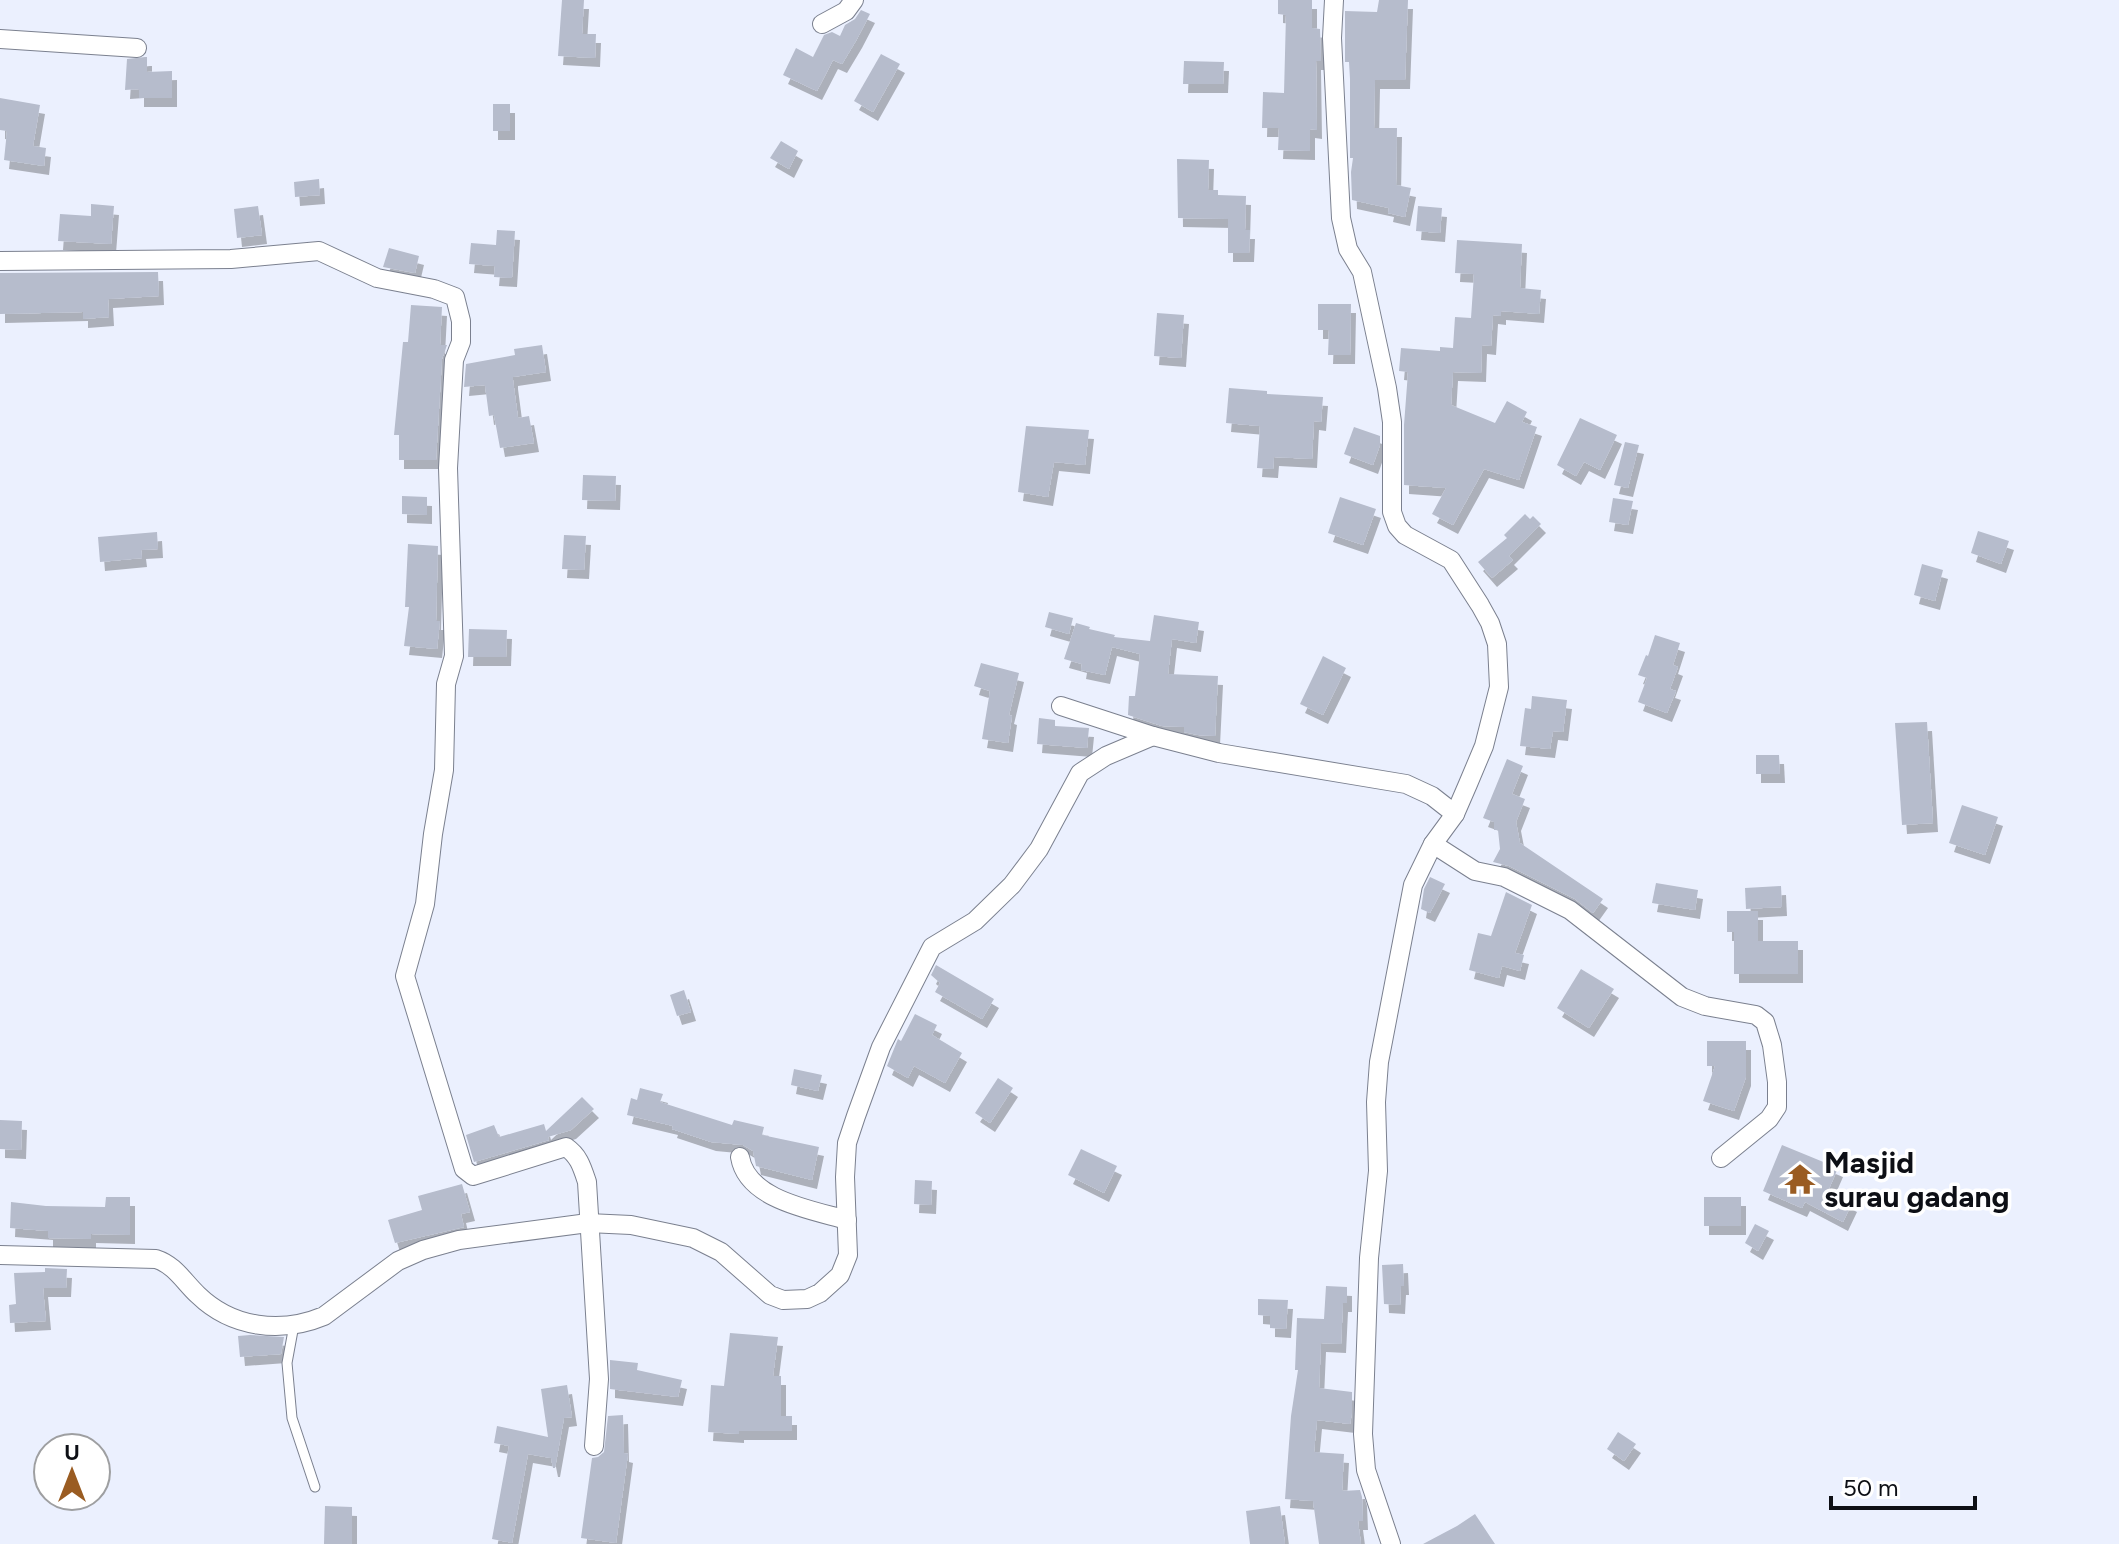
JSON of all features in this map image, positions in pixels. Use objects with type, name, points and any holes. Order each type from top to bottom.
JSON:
[{"type":"street","points":[[822,24],[846,11],[854,0]]},
{"type":"street","points":[[1334,0],[1332,51],[1341,218],[1348,249],[1362,272],[1387,388],[1392,422],[1392,512],[1397,526],[1405,535],[1451,560],[1490,623],[1497,644],[1499,687],[1484,746],[1455,814],[1433,844],[1413,885],[1382,1040],[1376,1102],[1378,1171],[1369,1258],[1363,1434],[1366,1470],[1391,1544]]},
{"type":"street","points":[[0,39],[137,48]]},
{"type":"street","points":[[0,261],[231,259],[319,251],[377,278],[434,289],[455,297],[461,342],[454,360],[448,468],[454,656],[446,684],[444,770],[425,904],[405,976],[464,1169],[473,1176],[566,1147],[575,1154],[587,1182],[599,1379],[594,1446]]},
{"type":"street","points":[[1061,706],[1153,736],[1219,753],[1406,784],[1432,796],[1455,814]]},
{"type":"street","points":[[0,1255],[156,1259],[172,1266],[208,1305],[225,1314],[249,1325],[294,1325],[324,1316],[398,1261],[423,1250],[485,1235],[588,1223],[631,1225],[693,1238],[721,1252],[770,1295],[793,1301],[820,1293],[840,1275],[848,1255],[847,1143],[881,1047],[932,947],[975,921],[1012,885],[1047,835],[1080,773],[1091,763],[1153,736]]},
{"type":"street","points":[[1433,844],[1475,871],[1504,877],[1570,910],[1692,1003],[1756,1015],[1765,1022],[1771,1032],[1777,1082],[1775,1111],[1752,1135],[1721,1158]]},
{"type":"street","points":[[740,1157],[752,1181],[785,1202],[847,1220]]},
{"type":"lane","points":[[294,1325],[287,1363],[292,1418],[315,1487]]},
{"type":"building","points":[[562,0],[584,0],[582,34],[596,34],[595,58],[558,56]]},
{"type":"building","points":[[1278,0],[1312,0],[1312,28],[1320,29],[1321,61],[1316,61],[1317,130],[1310,129],[1310,151],[1278,150],[1279,128],[1262,128],[1263,92],[1284,93],[1286,15],[1278,14]]},
{"type":"building","points":[[1379,0],[1408,0],[1405,80],[1375,80],[1374,128],[1397,128],[1396,185],[1411,188],[1405,217],[1388,213],[1389,208],[1352,200],[1353,158],[1350,158],[1350,79],[1349,62],[1345,62],[1345,11],[1377,12]]},
{"type":"building","points":[[861,10],[870,14],[857,39],[842,64],[833,60],[817,91],[783,75],[796,48],[813,57],[824,35],[832,32],[840,36],[845,25],[855,19]]},
{"type":"building","points":[[881,54],[900,64],[873,112],[854,101]]},
{"type":"building","points":[[147,57],[147,72],[172,71],[172,98],[139,98],[139,89],[125,90],[127,59]]},
{"type":"building","points":[[1184,61],[1224,62],[1223,84],[1183,84]]},
{"type":"building","points":[[0,98],[40,105],[33,146],[46,148],[44,166],[4,160],[7,131],[0,130]]},
{"type":"building","points":[[493,104],[510,104],[510,131],[493,131]]},
{"type":"building","points":[[781,141],[798,151],[789,169],[770,158]]},
{"type":"building","points":[[1177,159],[1209,160],[1208,190],[1218,190],[1218,195],[1246,196],[1245,230],[1250,230],[1249,253],[1228,253],[1228,219],[1178,218]]},
{"type":"building","points":[[319,179],[320,195],[295,197],[294,182]]},
{"type":"building","points":[[91,204],[114,206],[111,244],[58,241],[60,214],[91,216]]},
{"type":"building","points":[[258,206],[262,235],[237,238],[234,209]]},
{"type":"building","points":[[1418,206],[1442,208],[1440,233],[1416,231]]},
{"type":"building","points":[[497,230],[515,231],[512,278],[494,277],[495,266],[469,264],[471,243],[496,245]]},
{"type":"building","points":[[1457,240],[1522,244],[1520,288],[1541,290],[1539,314],[1501,311],[1501,316],[1493,315],[1491,346],[1482,345],[1481,373],[1453,372],[1451,405],[1495,423],[1507,401],[1527,412],[1522,422],[1537,427],[1519,480],[1484,469],[1453,525],[1432,514],[1446,488],[1404,485],[1408,372],[1399,371],[1401,348],[1440,351],[1440,347],[1453,348],[1455,317],[1471,318],[1474,274],[1455,273]]},
{"type":"building","points":[[389,248],[419,256],[415,273],[383,267]]},
{"type":"building","points":[[158,272],[159,296],[108,299],[109,317],[83,319],[83,312],[0,314],[0,273]]},
{"type":"building","points":[[1318,304],[1351,304],[1350,355],[1328,355],[1329,330],[1318,330]]},
{"type":"building","points":[[411,305],[442,307],[440,345],[447,345],[442,359],[436,460],[399,460],[399,435],[394,435],[403,342],[408,342]]},
{"type":"building","points":[[1157,313],[1184,315],[1181,358],[1154,356]]},
{"type":"building","points":[[542,345],[546,372],[513,377],[518,418],[529,416],[534,443],[500,448],[494,415],[489,416],[485,385],[464,387],[466,364],[515,355],[514,349]]},
{"type":"building","points":[[1229,388],[1323,397],[1321,422],[1314,421],[1312,459],[1274,457],[1273,469],[1257,468],[1260,426],[1226,423]]},
{"type":"building","points":[[1580,418],[1617,435],[1600,470],[1584,462],[1576,476],[1557,465]]},
{"type":"building","points":[[1026,426],[1089,430],[1085,465],[1054,462],[1048,497],[1018,492]]},
{"type":"building","points":[[1354,427],[1380,436],[1373,465],[1344,454]]},
{"type":"building","points":[[1625,442],[1639,445],[1628,488],[1614,485]]},
{"type":"building","points":[[583,475],[616,476],[615,501],[582,500]]},
{"type":"building","points":[[402,496],[427,497],[427,515],[402,514]]},
{"type":"building","points":[[1340,497],[1376,509],[1363,545],[1328,533]]},
{"type":"building","points":[[1613,498],[1633,501],[1628,525],[1609,522]]},
{"type":"building","points":[[1525,514],[1530,519],[1533,516],[1541,524],[1509,556],[1513,560],[1492,578],[1478,562],[1507,538],[1504,535]]},
{"type":"building","points":[[1978,531],[2009,541],[2001,564],[1971,553]]},
{"type":"building","points":[[157,532],[158,549],[141,550],[142,558],[100,562],[98,537]]},
{"type":"building","points":[[564,535],[586,536],[584,570],[562,569]]},
{"type":"building","points":[[408,544],[438,546],[436,621],[440,621],[437,649],[404,646],[409,607],[405,607]]},
{"type":"building","points":[[1922,564],[1943,570],[1935,601],[1914,595]]},
{"type":"building","points":[[1049,612],[1073,618],[1069,634],[1045,627]]},
{"type":"building","points":[[1154,615],[1199,622],[1196,643],[1172,639],[1168,674],[1218,676],[1215,736],[1184,732],[1184,727],[1162,726],[1128,715],[1129,696],[1135,696],[1140,654],[1112,647],[1105,675],[1081,670],[1082,664],[1064,659],[1076,623],[1114,637],[1150,641]]},
{"type":"building","points":[[469,629],[507,630],[506,657],[468,657]]},
{"type":"building","points":[[1655,635],[1680,643],[1673,665],[1678,667],[1670,689],[1676,691],[1667,713],[1638,702],[1647,678],[1638,675]]},
{"type":"building","points":[[1323,656],[1346,668],[1323,715],[1300,704]]},
{"type":"building","points":[[981,663],[1019,673],[1009,715],[1012,716],[1008,743],[982,739],[990,691],[974,686]]},
{"type":"building","points":[[1532,696],[1567,700],[1563,732],[1553,731],[1550,749],[1520,746],[1525,708],[1531,709]]},
{"type":"building","points":[[1039,718],[1055,720],[1055,726],[1089,728],[1087,748],[1037,744]]},
{"type":"building","points":[[1927,722],[1933,823],[1902,825],[1895,723]]},
{"type":"building","points":[[1756,755],[1779,755],[1780,774],[1756,774]]},
{"type":"building","points":[[1507,759],[1523,766],[1512,794],[1525,799],[1516,822],[1520,843],[1603,899],[1593,913],[1575,899],[1509,866],[1493,862],[1500,849],[1498,830],[1494,830],[1494,822],[1483,818]]},
{"type":"building","points":[[1962,805],[1998,817],[1985,855],[1949,843]]},
{"type":"building","points":[[1430,877],[1445,884],[1430,913],[1421,909],[1424,889]]},
{"type":"building","points":[[1656,883],[1698,890],[1695,910],[1652,903]]},
{"type":"building","points":[[1781,886],[1782,907],[1746,909],[1745,888]]},
{"type":"building","points":[[1506,892],[1532,905],[1515,953],[1524,955],[1520,971],[1502,966],[1499,978],[1469,970],[1478,933],[1491,936]]},
{"type":"building","points":[[1727,911],[1758,911],[1758,941],[1798,941],[1798,974],[1734,974],[1734,932],[1727,932]]},
{"type":"building","points":[[936,965],[994,999],[982,1019],[935,992],[940,983],[931,975]]},
{"type":"building","points":[[1581,969],[1614,989],[1589,1028],[1557,1008]]},
{"type":"building","points":[[684,990],[691,1012],[677,1016],[670,995]]},
{"type":"building","points":[[915,1014],[937,1025],[932,1035],[962,1053],[945,1083],[914,1066],[908,1078],[887,1066],[898,1039],[901,1041]]},
{"type":"building","points":[[1707,1041],[1746,1041],[1746,1077],[1734,1111],[1703,1101],[1715,1066],[1707,1066]]},
{"type":"building","points":[[794,1069],[822,1075],[818,1091],[791,1085]]},
{"type":"building","points":[[998,1078],[1013,1088],[990,1123],[975,1113]]},
{"type":"building","points":[[640,1088],[663,1094],[660,1102],[732,1125],[734,1120],[764,1127],[762,1135],[819,1147],[812,1180],[756,1166],[753,1151],[743,1145],[711,1142],[672,1129],[673,1126],[627,1115],[631,1098],[637,1100]]},
{"type":"building","points":[[582,1097],[594,1109],[571,1130],[548,1137],[549,1140],[474,1162],[466,1135],[494,1125],[499,1137],[544,1124],[546,1131]]},
{"type":"building","points":[[0,1120],[22,1121],[21,1150],[0,1149]]},
{"type":"building","name":"Masjid surau gadang","points":[[1782,1145],[1838,1168],[1828,1191],[1852,1203],[1843,1222],[1805,1202],[1802,1208],[1763,1191]]},
{"type":"building","points":[[1081,1149],[1117,1166],[1104,1193],[1068,1175]]},
{"type":"building","points":[[915,1180],[932,1181],[931,1205],[914,1204]]},
{"type":"building","points":[[462,1184],[470,1212],[461,1214],[464,1227],[395,1243],[388,1220],[422,1210],[418,1196]]},
{"type":"building","points":[[106,1197],[130,1197],[130,1235],[91,1234],[91,1239],[48,1238],[48,1231],[10,1228],[11,1202],[105,1207]]},
{"type":"building","points":[[1704,1197],[1741,1197],[1741,1226],[1704,1226]]},
{"type":"building","points":[[1755,1224],[1769,1231],[1758,1251],[1745,1243]]},
{"type":"building","points":[[1403,1264],[1404,1286],[1401,1286],[1400,1305],[1384,1304],[1382,1265]]},
{"type":"building","points":[[45,1268],[67,1269],[66,1288],[43,1288],[46,1321],[10,1323],[9,1305],[16,1304],[14,1273],[45,1272]]},
{"type":"building","points":[[1326,1286],[1347,1287],[1347,1303],[1343,1303],[1341,1344],[1321,1343],[1319,1388],[1352,1392],[1352,1413],[1350,1424],[1317,1420],[1314,1452],[1344,1454],[1342,1491],[1360,1490],[1362,1497],[1363,1521],[1358,1521],[1361,1544],[1319,1544],[1313,1501],[1285,1499],[1298,1370],[1295,1370],[1297,1318],[1324,1319]]},
{"type":"building","points":[[1258,1299],[1288,1300],[1286,1329],[1270,1328],[1270,1316],[1258,1315]]},
{"type":"building","points":[[730,1333],[778,1337],[773,1376],[781,1376],[781,1416],[792,1416],[792,1431],[708,1432],[711,1385],[724,1386]]},
{"type":"building","points":[[238,1336],[284,1337],[281,1354],[240,1357]]},
{"type":"building","points":[[610,1360],[638,1363],[637,1370],[682,1380],[678,1397],[610,1389]]},
{"type":"building","points":[[567,1385],[572,1417],[564,1418],[555,1468],[551,1458],[528,1454],[512,1543],[492,1539],[509,1446],[494,1443],[497,1426],[548,1437],[541,1389]]},
{"type":"building","points":[[623,1415],[624,1453],[628,1454],[616,1543],[581,1538],[592,1458],[604,1452],[608,1416]]},
{"type":"building","points":[[1618,1432],[1636,1444],[1624,1461],[1607,1449]]},
{"type":"building","points":[[325,1506],[352,1507],[352,1544],[324,1544]]},
{"type":"building","points":[[1280,1506],[1285,1544],[1250,1544],[1246,1511]]},
{"type":"building","points":[[1475,1514],[1495,1544],[1423,1544],[1457,1526]]},
{"type":"place","name":"Masjid surau gadang","points":[[1800,1179]]}]
